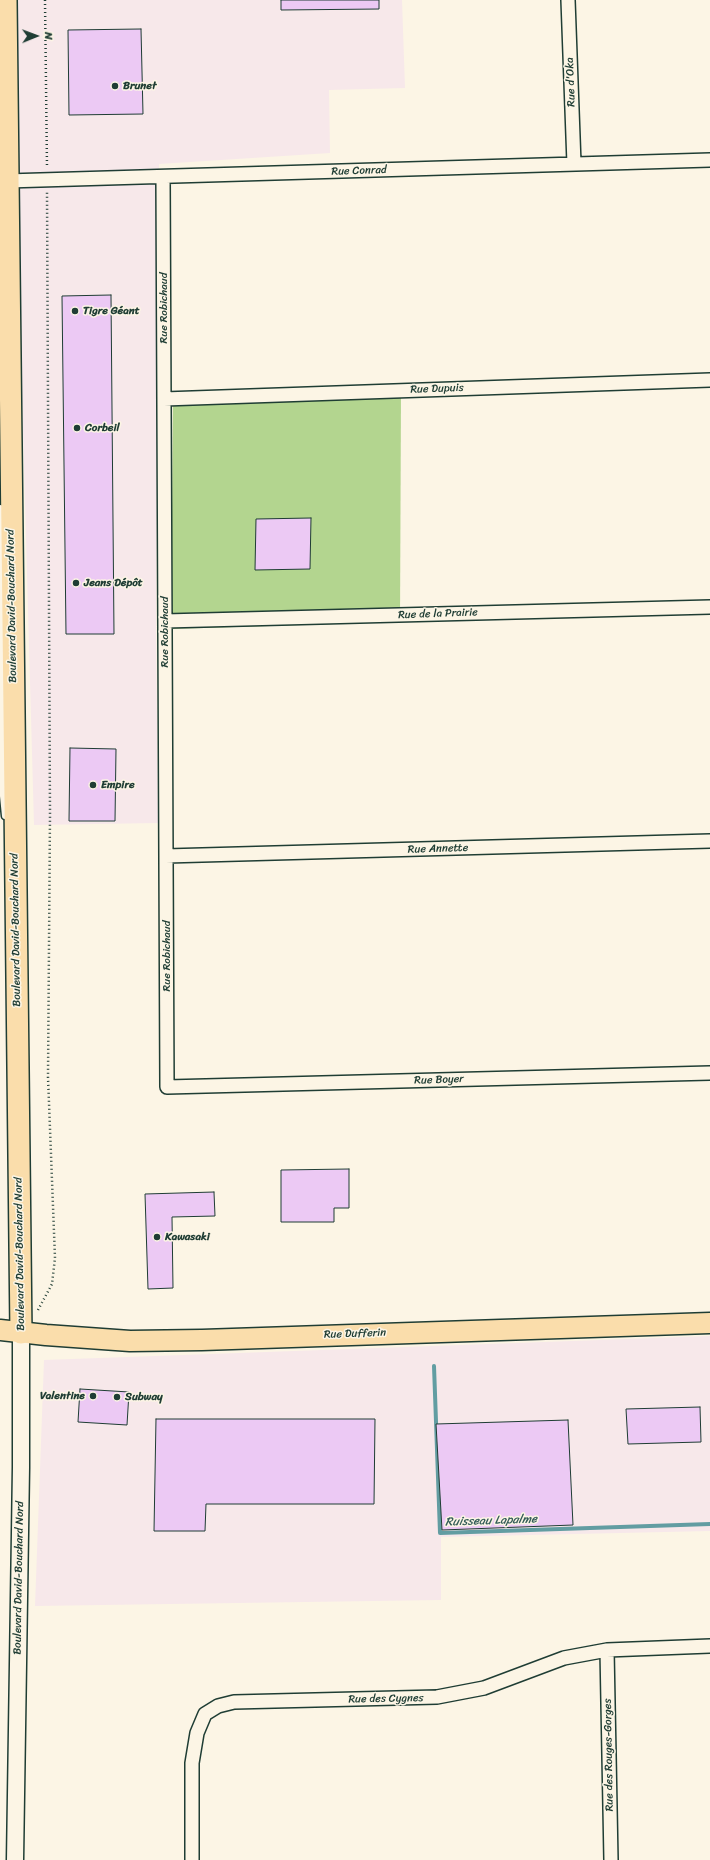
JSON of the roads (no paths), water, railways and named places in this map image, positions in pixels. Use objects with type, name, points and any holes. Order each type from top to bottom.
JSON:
[{"type":"highway","name":"Boulevard David-Bouchard Nord","points":[[6,0],[21,1333]]},
{"type":"main road","name":"Rue Dufferin","points":[[0,1330],[21,1333],[126,1340],[202,1340],[710,1323]]},
{"type":"street","name":"Rue d'Oka","points":[[568,0],[574,164]]},
{"type":"street","name":"Rue Conrad","points":[[7,181],[710,160]]},
{"type":"street","name":"Rue Robichaud","points":[[163,177],[168,1087]]},
{"type":"street","name":"Rue Dupuis","points":[[164,399],[710,380]]},
{"type":"street","name":"Rue de la Prairie","points":[[165,622],[710,607]]},
{"type":"street","name":"Rue Annette","points":[[166,856],[710,841]]},
{"type":"street","name":"Rue Boyer","points":[[168,1087],[710,1073]]},
{"type":"street","name":"Boulevard David-Bouchard Nord","points":[[15,1860],[17,1765],[17,1618],[21,1467],[21,1333]]},
{"type":"street","name":"Rue des Cygnes","points":[[192,1860],[192,1763],[197,1733],[205,1714],[218,1706],[234,1702],[437,1697],[484,1688],[564,1658],[607,1650],[710,1646]]},
{"type":"street","name":"Rue des Rouges-Gorges","points":[[607,1650],[611,1860]]},
{"type":"lane","points":[[0,508],[3,796],[6,826]]},
{"type":"lane","points":[[8,849],[16,933]]},
{"type":"waterway","name":"Ruisseau Lapalme","points":[[434,1366],[440,1533],[710,1524]]},
{"type":"place","name":"Brunet","points":[[115,86]]},
{"type":"place","name":"Tigre Géant","points":[[75,311]]},
{"type":"place","name":"Corbeil","points":[[77,428]]},
{"type":"place","name":"Jeans Dépôt","points":[[76,583]]},
{"type":"place","name":"Empire","points":[[93,785]]},
{"type":"place","name":"Kawasaki","points":[[157,1237]]},
{"type":"place","name":"Valentine","points":[[93,1396]]},
{"type":"place","name":"Subway","points":[[117,1397]]}]
